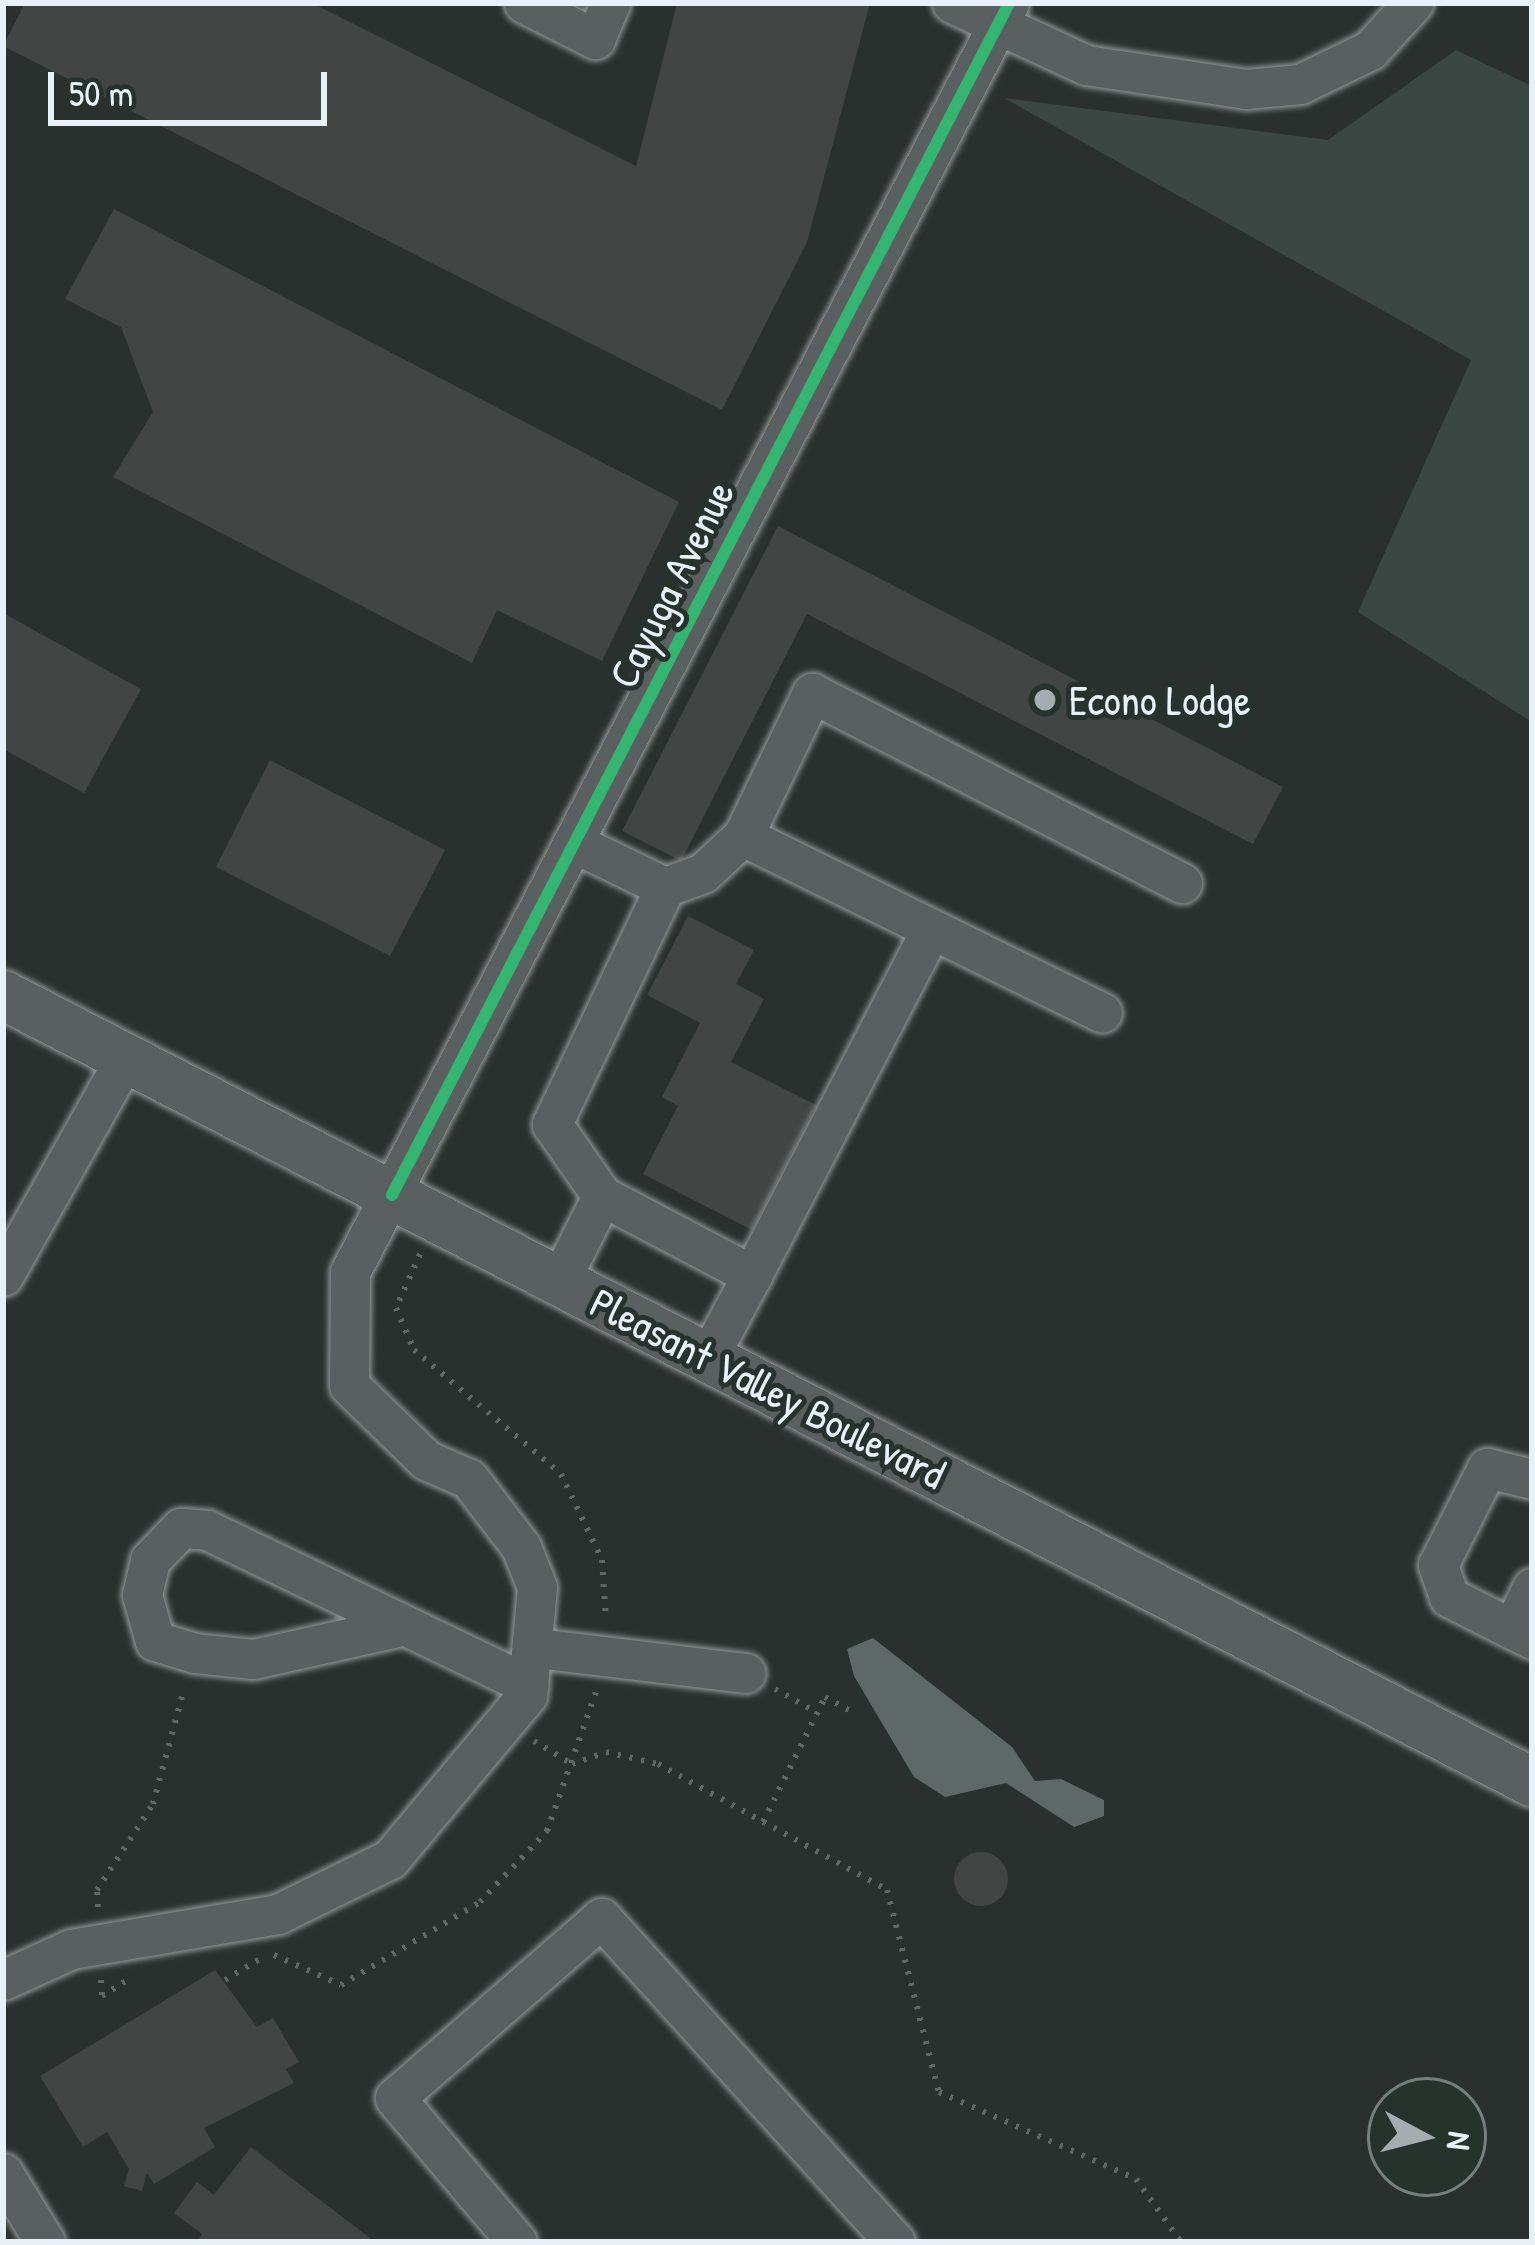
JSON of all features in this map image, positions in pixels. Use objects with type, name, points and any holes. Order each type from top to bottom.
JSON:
[{"type":"main road","name":"Pleasant Valley Boulevard","points":[[3,995],[1532,1782]]},
{"type":"street","points":[[524,3],[595,39],[610,3]]},
{"type":"street","points":[[952,3],[1002,16],[1087,65],[1246,89],[1300,84],[1370,50],[1413,3]]},
{"type":"street","name":"Cayuga Avenue","points":[[532,1667],[537,1587],[491,1501],[426,1460],[349,1385],[350,1272],[1002,16]]},
{"type":"street","points":[[752,1276],[602,1196],[552,1124],[664,887],[703,873],[743,836],[812,693],[1182,883]]},
{"type":"street","points":[[743,836],[1102,1013]]},
{"type":"street","points":[[574,843],[664,887]]},
{"type":"street","points":[[709,1358],[930,931]]},
{"type":"street","points":[[3,1276],[125,1059]]},
{"type":"street","points":[[560,1280],[602,1196]]},
{"type":"street","points":[[1532,1479],[1487,1468],[1438,1565],[1449,1597],[1522,1634],[1532,1588]]},
{"type":"street","points":[[393,1628],[253,1658],[195,1653],[155,1641],[142,1595],[150,1559],[181,1528],[207,1530],[393,1628],[532,1667],[746,1673]]},
{"type":"street","points":[[3,1980],[71,1949],[278,1914],[390,1859],[532,1667]]},
{"type":"street","points":[[517,2242],[395,2098],[601,1918],[895,2242]]},
{"type":"street","points":[[3,2173],[44,2242]]},
{"type":"path","points":[[98,1890],[153,1804],[195,1653]]},
{"type":"path","points":[[763,1822],[825,1697],[854,1713]]},
{"type":"path","points":[[225,1980],[271,1953],[341,1985],[416,1949],[531,1850],[572,1764],[606,1752],[658,1764],[886,1890],[939,2092],[1136,2179],[1181,2242]]},
{"type":"shaded area","points":[[1456,50],[1532,86],[1532,722],[1358,612],[1471,360],[1004,98],[1328,140]]},
{"type":"shaded area","points":[[873,1638],[1012,1747],[1035,1781],[1061,1779],[1104,1800],[1104,1816],[1074,1827],[1006,1783],[945,1797],[914,1777],[854,1676],[847,1649]]},
{"type":"building","points":[[25,3],[312,3],[636,166],[677,3],[870,3],[807,242],[722,410],[3,46]]},
{"type":"building","points":[[114,209],[679,502],[602,661],[497,610],[472,663],[113,477],[153,412],[121,327],[65,299]]},
{"type":"building","name":"Econo Lodge","points":[[778,526],[1283,787],[1253,844],[807,614],[681,861],[622,831]]},
{"type":"building","points":[[3,613],[141,689],[84,793],[3,749]]},
{"type":"building","points":[[270,760],[445,850],[390,956],[216,867]]},
{"type":"building","points":[[688,916],[754,950],[736,984],[764,999],[731,1062],[816,1105],[752,1230],[643,1174],[678,1106],[662,1097],[700,1023],[647,995]]},
{"type":"building","points":[[981,1852],[1000,1860],[1008,1879],[1000,1898],[981,1906],[962,1898],[954,1879],[962,1860]]},
{"type":"building","points":[[215,1970],[257,2027],[273,2018],[299,2062],[286,2069],[294,2083],[204,2128],[215,2147],[154,2184],[147,2173],[142,2191],[124,2186],[129,2169],[107,2132],[83,2147],[40,2076]]},
{"type":"building","points":[[251,2147],[375,2242],[197,2242],[202,2234],[174,2213],[197,2182],[214,2195]]},
{"type":"cycle path","points":[[392,1195],[1009,3]]},
{"type":"place","name":"Econo Lodge","points":[[1045,700]]}]
